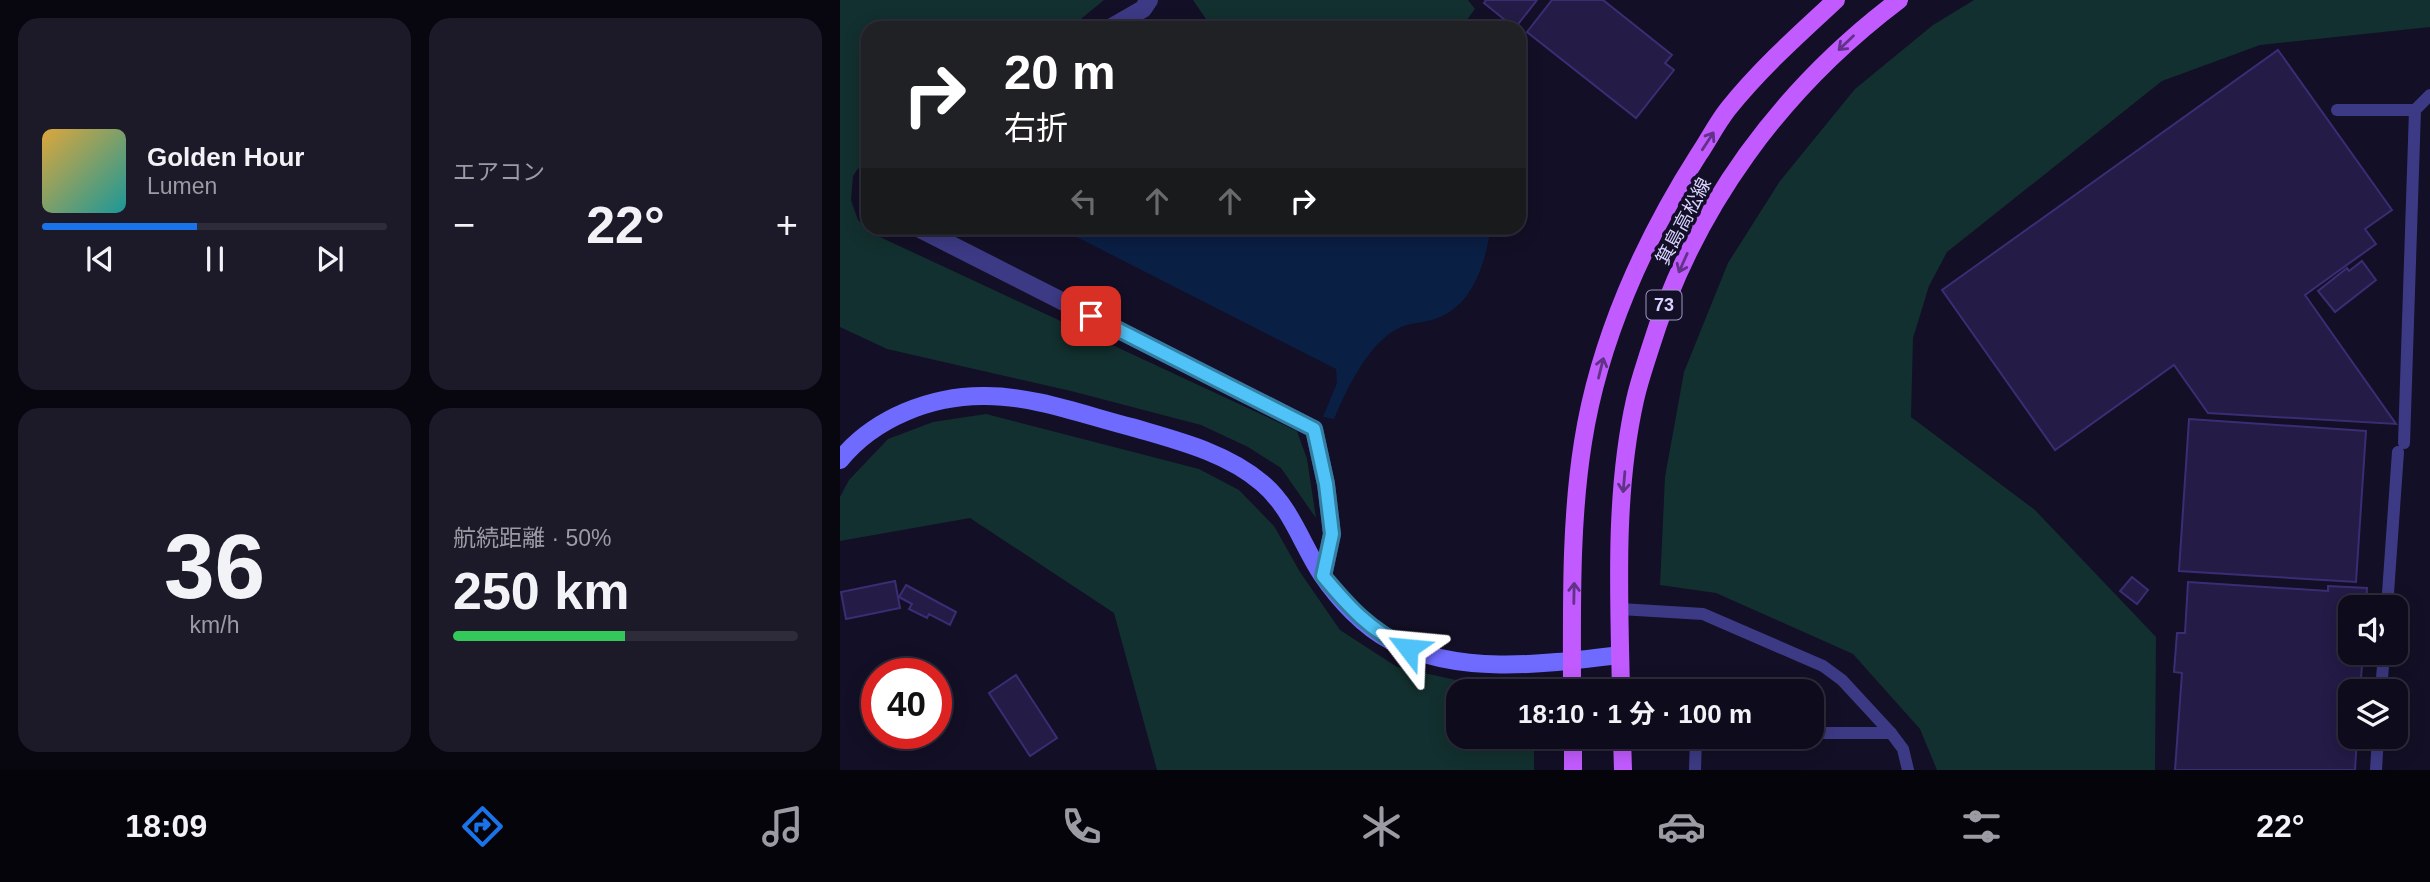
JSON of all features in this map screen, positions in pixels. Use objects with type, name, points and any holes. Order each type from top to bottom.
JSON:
[{"type":"main road","name":"箕島高松線","points":[[1572,679],[1575,522],[1583,442],[1607,343],[1644,251],[1686,174],[1727,111],[1781,51],[1836,0]]},
{"type":"main road","name":"箕島高松線","points":[[1621,679],[1623,483],[1635,399],[1663,307],[1701,222],[1743,155],[1803,84],[1860,29],[1899,0]]},
{"type":"main road","points":[[1573,749],[1573,770]]},
{"type":"main road","points":[[1622,749],[1623,770]]},
{"type":"street","points":[[1122,21],[1143,9],[1149,0]]},
{"type":"street","points":[[932,235],[1314,429],[1326,484],[1332,534],[1323,576]]},
{"type":"street","points":[[840,460],[882,425],[928,403],[986,396],[1049,405],[1186,443],[1222,458],[1262,482],[1291,517],[1323,576],[1354,614],[1389,640],[1426,655],[1475,664],[1572,661],[1620,655]]},
{"type":"lane","points":[[2388,595],[2401,447],[2415,110],[2430,95]]},
{"type":"lane","points":[[2337,110],[2415,110]]},
{"type":"lane","points":[[1620,609],[1703,614],[1823,666],[1842,680],[1891,733],[1903,750],[1908,770]]},
{"type":"lane","points":[[1824,733],[1891,733]]},
{"type":"lane","points":[[1695,770],[1696,749]]},
{"type":"lane","points":[[2376,770],[2377,749]]},
{"type":"green space","points":[[840,0],[1104,0],[1078,21],[861,21],[861,164],[853,176],[851,200],[861,222],[861,235],[877,235],[1297,431],[1307,459],[1316,518],[1281,468],[1248,447],[1201,425],[1071,391],[887,349],[840,327]]},
{"type":"green space","points":[[1193,0],[1468,0],[1475,9],[1466,21],[1207,21]]},
{"type":"green space","points":[[1974,0],[2430,0],[2430,27],[2260,45],[2162,81],[1947,252],[1929,286],[1913,338],[1911,417],[2035,510],[2156,637],[2155,770],[1937,770],[1920,729],[1853,654],[1716,593],[1660,585],[1665,477],[1684,372],[1728,263],[1780,181],[1855,89],[1933,25]]},
{"type":"green space","points":[[986,414],[1199,469],[1239,490],[1274,526],[1300,572],[1340,630],[1397,667],[1451,679],[1446,679],[1446,749],[1534,749],[1534,770],[1157,770],[1114,613],[970,518],[840,541],[840,497],[849,480],[888,439],[933,422]]},
{"type":"water","points":[[1073,235],[1489,235],[1481,267],[1470,291],[1462,301],[1440,317],[1399,328],[1378,344],[1360,368],[1334,419],[1323,417],[1337,383],[1336,369]]},
{"type":"building","points":[[1486,0],[1537,0],[1520,21],[1506,21],[1484,3]]},
{"type":"building","points":[[1552,0],[1603,0],[1672,55],[1665,63],[1674,70],[1636,118],[1527,32]]},
{"type":"building","points":[[2278,50],[2392,210],[2365,229],[2376,244],[2305,295],[2396,424],[2208,413],[2174,365],[2055,450],[1942,290]]},
{"type":"building","points":[[2362,261],[2376,280],[2335,312],[2318,291],[2347,268],[2349,271]]},
{"type":"building","points":[[2189,419],[2366,431],[2356,582],[2179,571]]},
{"type":"building","points":[[2132,577],[2148,590],[2137,604],[2120,591]]},
{"type":"building","points":[[895,581],[900,608],[846,619],[841,592]]},
{"type":"building","points":[[2188,582],[2328,591],[2328,586],[2367,588],[2367,595],[2338,595],[2338,665],[2362,665],[2361,679],[2338,679],[2338,749],[2356,749],[2355,770],[2175,770],[2182,673],[2174,672],[2177,633],[2185,633]]},
{"type":"building","points":[[906,585],[956,612],[950,625],[929,614],[927,618],[909,609],[912,604],[899,597]]},
{"type":"building","points":[[1016,675],[1057,738],[1030,756],[989,693]]},
{"type":"route","points":[[1091,316],[1314,429],[1326,484],[1332,534],[1323,576],[1354,614],[1389,640],[1408,648]]}]
